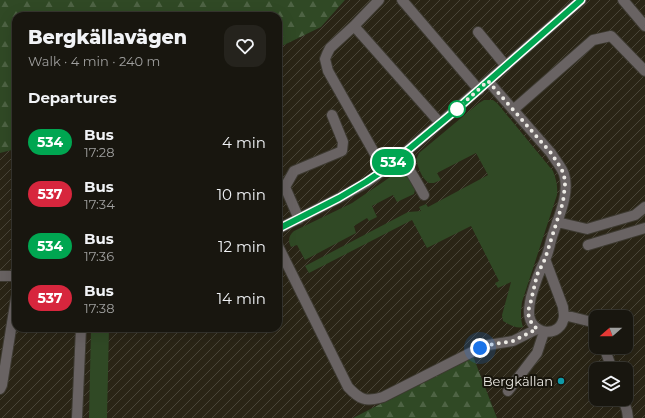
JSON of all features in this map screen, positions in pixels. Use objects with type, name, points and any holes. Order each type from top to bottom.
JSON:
[{"type":"street","points":[[379,0],[330,48],[325,59],[328,71],[384,170]]},
{"type":"street","points":[[402,0],[479,90]]},
{"type":"street","points":[[282,227],[352,191],[384,170],[479,90],[581,0]]},
{"type":"street","points":[[623,0],[645,26]]},
{"type":"street","points":[[354,26],[440,123]]},
{"type":"street","points":[[478,32],[506,66]]},
{"type":"street","points":[[513,110],[593,40],[611,36],[645,71]]},
{"type":"street","points":[[488,81],[551,153],[564,174],[565,185],[563,202],[545,259],[537,275],[528,311],[532,324],[540,330],[551,332],[560,326],[564,315],[563,307],[545,259]]},
{"type":"street","points":[[299,219],[285,187],[294,171],[342,151],[343,142],[332,115]]},
{"type":"street","points":[[400,157],[415,178],[424,195]]},
{"type":"street","points":[[557,222],[587,229],[635,215],[645,207]]},
{"type":"street","points":[[588,245],[645,228]]},
{"type":"street","points":[[282,254],[348,387],[355,395],[364,400],[374,400],[383,397],[480,348],[488,345],[513,341],[540,330]]},
{"type":"street","points":[[0,276],[12,276]]},
{"type":"street","points":[[564,315],[589,321]]},
{"type":"street","points":[[0,389],[2,385],[12,323]]},
{"type":"street","points":[[508,391],[537,353],[540,330]]},
{"type":"street","points":[[77,418],[81,332]]},
{"type":"street","points":[[626,406],[628,418]]},
{"type":"shaded area","points":[[345,0],[645,0],[645,418],[497,418],[473,356],[353,418],[0,418],[0,153],[12,150],[12,332],[282,332],[282,46],[321,27]]},
{"type":"green space","points":[[0,0],[345,0],[321,27],[282,46],[282,12],[12,12],[12,150],[0,153]]},
{"type":"green space","points":[[484,100],[493,100],[497,103],[553,171],[556,183],[557,195],[522,302],[521,318],[523,327],[515,327],[503,321],[502,315],[511,282],[498,288],[495,283],[499,281],[471,226],[427,248],[412,220],[309,273],[305,266],[408,212],[421,211],[419,207],[426,204],[428,207],[488,175],[476,153],[437,173],[441,180],[434,183],[429,183],[422,176],[416,160],[419,153]]},
{"type":"green space","points":[[400,170],[409,172],[416,186],[414,194],[397,202],[393,195],[372,206],[377,217],[369,221],[367,218],[354,226],[356,233],[305,260],[297,245],[291,247],[289,239],[294,231],[352,203]]},
{"type":"green space","points":[[91,332],[109,332],[107,418],[89,418]]},
{"type":"green space","points":[[473,356],[497,418],[353,418]]},
{"type":"bus line","name":"534","points":[[282,227],[352,191],[384,170],[450,115],[581,0]]},
{"type":"place","name":"Bergkällan","points":[[561,381]]},
{"type":"route","points":[[457,109],[488,81],[551,153],[564,174],[565,185],[563,202],[545,259],[537,275],[528,311],[532,324],[537,329],[513,341],[488,345],[480,348]]}]
